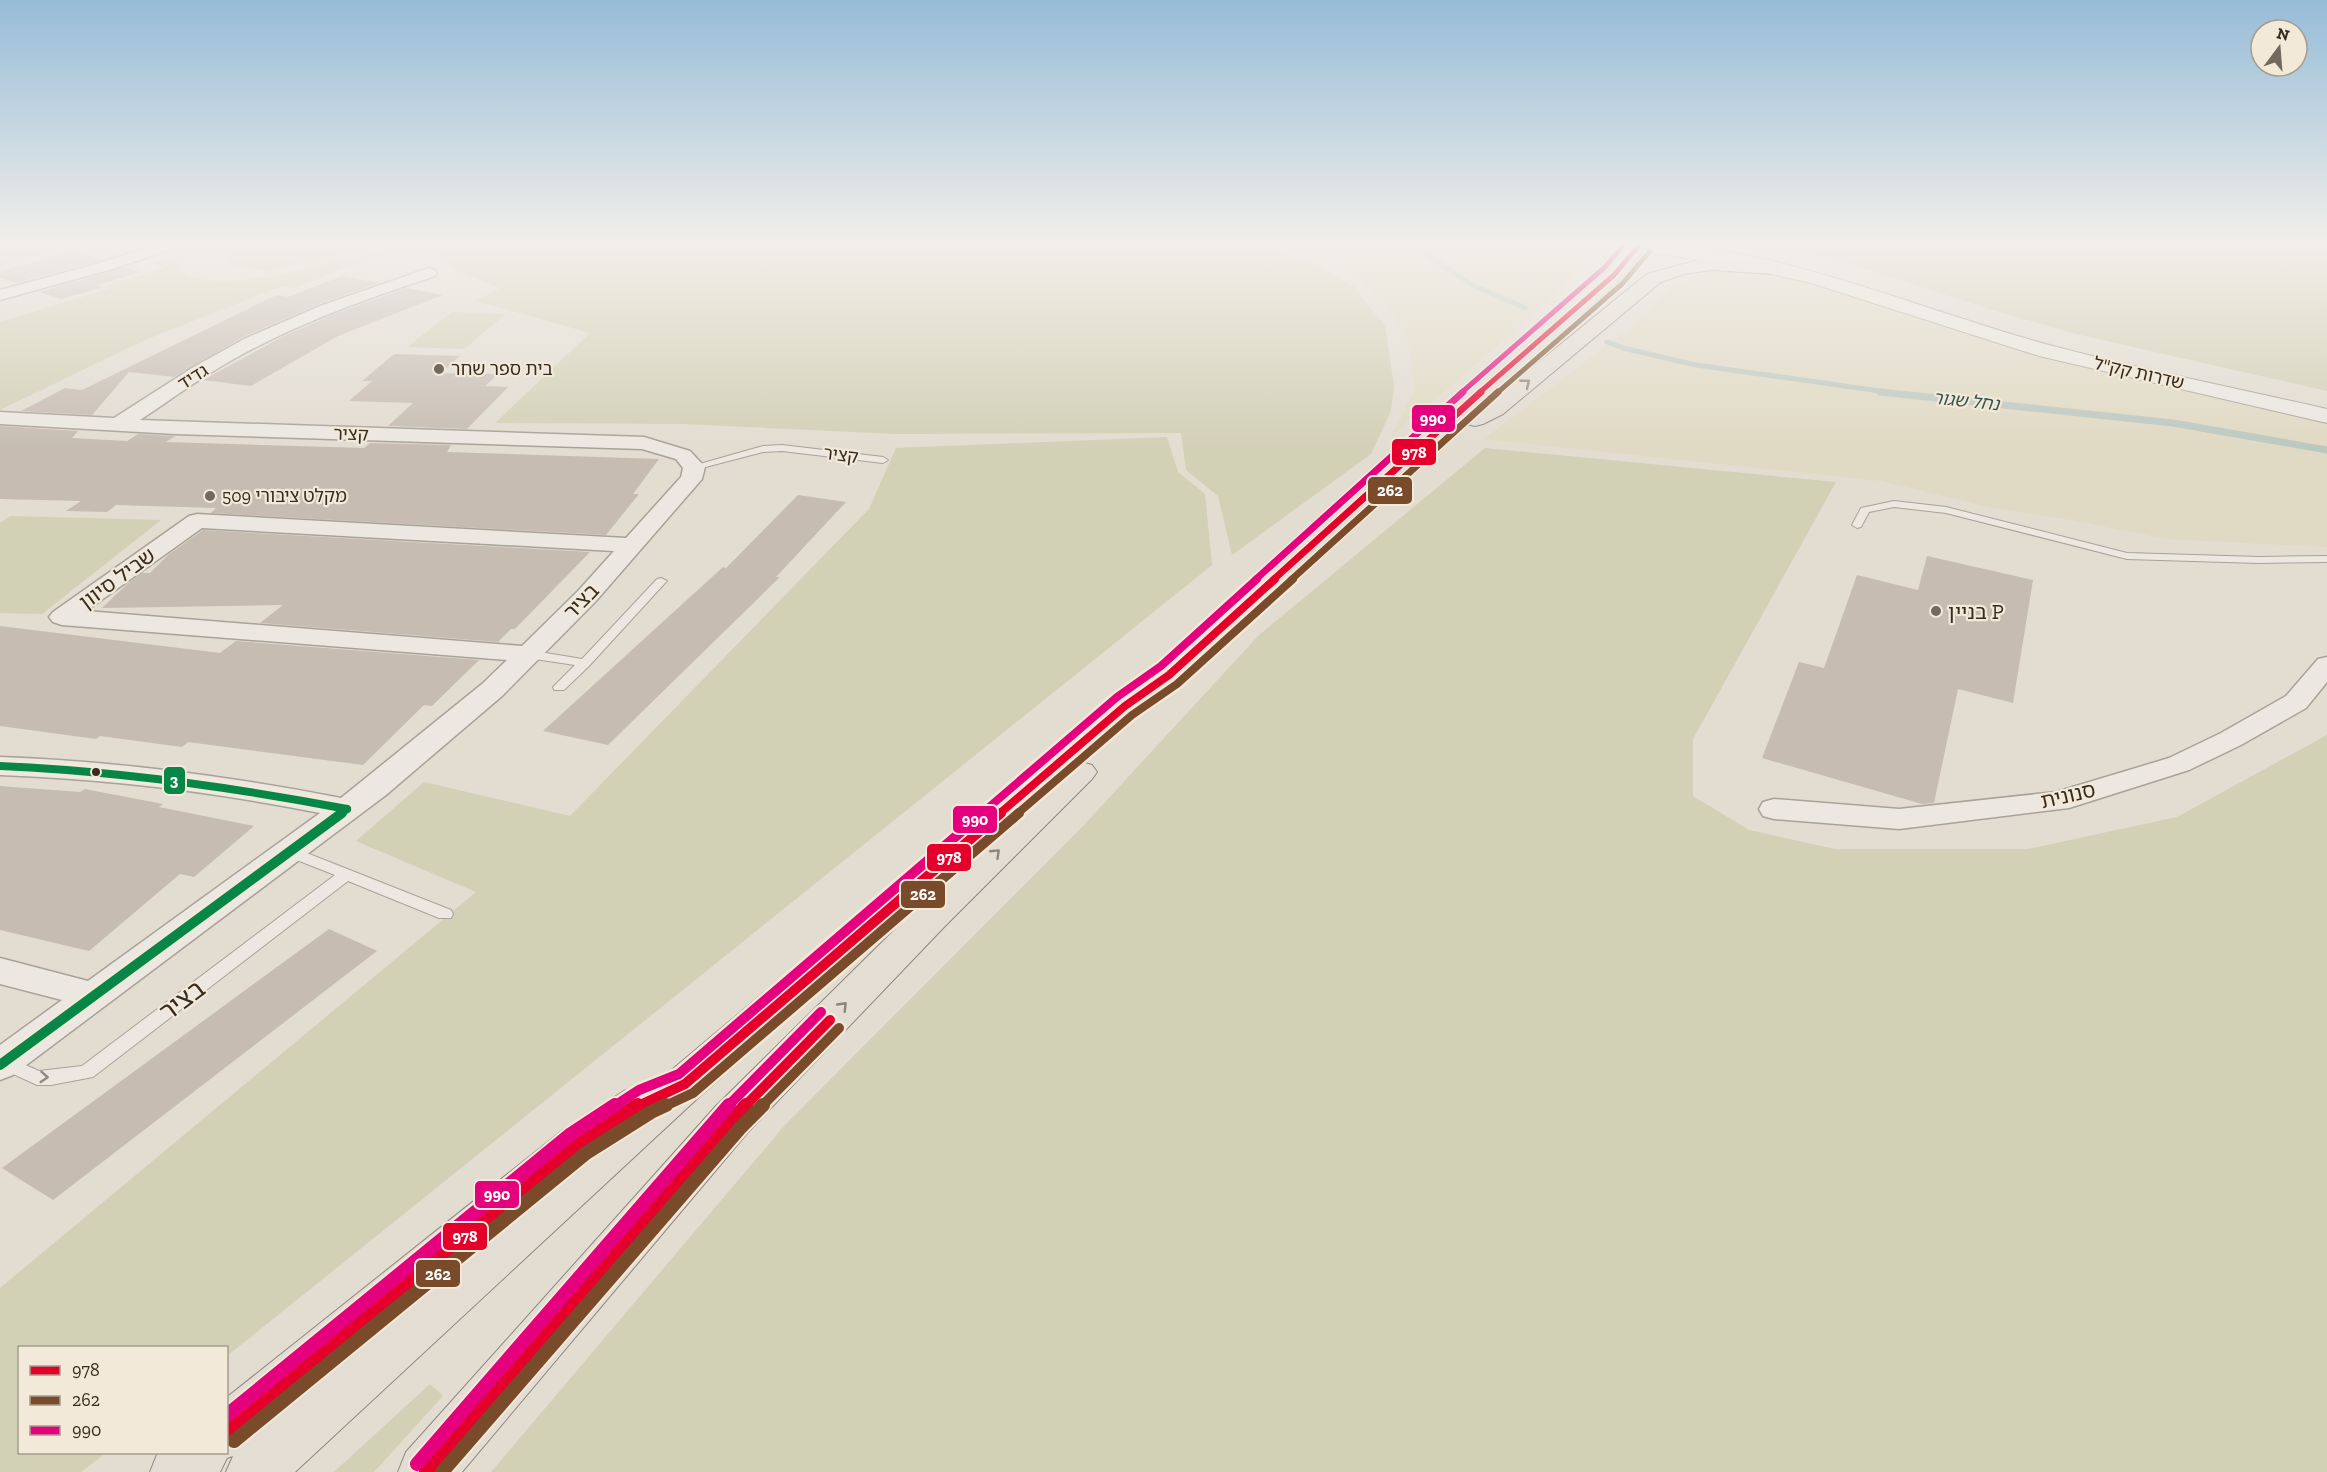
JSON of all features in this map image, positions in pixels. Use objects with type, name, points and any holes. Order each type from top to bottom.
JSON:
[{"type":"main road","points":[[254,1472],[685,1084],[1125,706],[1169,675],[1572,312]]},
{"type":"main road","points":[[1423,446],[1495,409],[1613,312]]},
{"type":"main road","points":[[426,1472],[732,1119],[931,916],[1142,711],[1169,675]]},
{"type":"main road","points":[[228,1430],[579,1143],[645,1101],[685,1084]]},
{"type":"main road","points":[[178,1472],[200,1454]]},
{"type":"street","name":"גדיד","points":[[118,425],[200,372],[265,337],[322,312]]},
{"type":"street","name":"שדרות קק\"ל","points":[[1923,312],[2047,351],[2327,416]]},
{"type":"street","name":"שדרות קק\"ל","points":[[1967,312],[2057,340],[2327,403]]},
{"type":"street","name":"קציר","points":[[0,418],[118,425],[644,442],[683,455],[694,467]]},
{"type":"street","points":[[633,545],[691,479],[694,467]]},
{"type":"street","name":"שביל סיוון","points":[[528,654],[62,617],[197,521],[633,545]]},
{"type":"street","name":"בציר","points":[[2,1064],[347,809],[492,690],[587,596],[633,545]]},
{"type":"street","name":"סנונית","points":[[1774,809],[1899,819],[2058,801],[2179,764],[2231,739],[2296,702],[2327,665]]},
{"type":"street","points":[[0,766],[89,770],[225,785],[347,809]]},
{"type":"street","points":[[0,971],[94,996]]},
{"type":"lane","name":"קציר","points":[[694,467],[763,449],[782,448],[883,460]]},
{"type":"lane","points":[[1857,525],[1865,510],[1894,504],[1914,505],[1946,510],[2127,556],[2259,560],[2327,559]]},
{"type":"lane","points":[[559,687],[585,663],[661,581]]},
{"type":"lane","points":[[528,654],[585,663]]},
{"type":"lane","points":[[289,852],[445,914]]},
{"type":"lane","name":"בציר","points":[[2,1064],[37,1078],[87,1072],[346,874]]},
{"type":"shaded area","points":[[34,312],[217,312],[145,340],[0,410],[0,322]]},
{"type":"shaded area","points":[[452,312],[506,314],[464,349],[407,347]]},
{"type":"shaded area","points":[[514,312],[1374,312],[1385,326],[1394,386],[1391,411],[1371,454],[1232,555],[1218,496],[1186,470],[1181,433],[894,434],[683,424],[495,423],[590,333]]},
{"type":"shaded area","points":[[1391,312],[1537,312],[1392,436],[1414,391],[1410,343]]},
{"type":"shaded area","points":[[1646,312],[1902,312],[2124,377],[2327,420],[2327,547],[2167,539],[2061,518],[1993,508],[1882,481],[1484,439],[1628,330]]},
{"type":"shaded area","points":[[1998,312],[2327,312],[2327,391],[2076,334]]},
{"type":"shaded area","points":[[1167,437],[1178,472],[1205,494],[1212,565],[228,1355],[228,1346],[18,1346],[18,1454],[105,1454],[81,1472],[0,1472],[0,1288],[476,892],[356,841],[424,782],[570,816],[869,509],[896,448]]},
{"type":"shaded area","points":[[1485,448],[1836,482],[1693,739],[1693,796],[1749,830],[1835,849],[2028,849],[2177,817],[2327,735],[2327,1472],[491,1472],[785,1125],[1085,824],[1258,636]]},
{"type":"shaded area","points":[[10,516],[161,520],[42,614],[0,613],[0,523]]},
{"type":"shaded area","points":[[430,1384],[443,1396],[374,1472],[334,1472]]},
{"type":"building","points":[[243,312],[301,312],[243,337],[174,377],[129,372],[92,415],[21,411],[65,388],[82,390]]},
{"type":"building","points":[[341,312],[400,312],[338,336],[251,386],[203,380],[282,337]]},
{"type":"building","points":[[394,354],[460,356],[441,373],[498,374],[485,386],[508,387],[467,429],[388,426],[413,403],[349,401],[372,381],[362,381]]},
{"type":"building","points":[[0,426],[78,431],[72,438],[127,441],[138,434],[175,436],[166,442],[364,448],[370,443],[451,445],[447,452],[659,459],[633,494],[639,494],[606,535],[211,513],[216,508],[116,505],[107,512],[66,511],[81,501],[0,499]]},
{"type":"building","points":[[798,495],[846,502],[776,577],[780,577],[608,745],[543,731],[723,567],[726,568]]},
{"type":"building","points":[[203,530],[590,552],[515,629],[511,629],[498,642],[260,623],[283,605],[102,608],[126,585],[142,573],[150,573],[168,555]]},
{"type":"building","points":[[1927,556],[2033,580],[2013,703],[1958,689],[1934,803],[1922,804],[1762,758],[1799,662],[1824,668],[1857,575],[1918,590]]},
{"type":"building","points":[[0,626],[220,653],[236,641],[479,660],[432,706],[424,705],[363,765],[188,742],[182,747],[100,736],[96,739],[0,726]]},
{"type":"building","points":[[0,786],[80,792],[85,789],[163,804],[159,807],[254,826],[194,877],[180,874],[89,951],[0,930]]},
{"type":"building","points":[[329,929],[377,951],[53,1200],[2,1168]]},
{"type":"waterway","name":"נחל שגור","points":[[1607,342],[1623,348],[1696,365],[1894,393]]},
{"type":"waterway","name":"נחל שגור","points":[[1880,392],[2173,423],[2327,450]]},
{"type":"transit line","name":"990","points":[[228,1414],[571,1134],[639,1090],[679,1074],[1117,697],[1161,666],[1553,312]]},
{"type":"transit line","name":"978","points":[[228,1430],[579,1143],[645,1101],[685,1084],[1125,706],[1169,675],[1572,312]]},
{"type":"transit line","name":"262","points":[[234,1441],[586,1153],[651,1112],[693,1093],[1132,715],[1177,684],[1508,383],[1590,312]]},
{"type":"transit line","name":"3","points":[[0,766],[87,771],[174,780],[347,809]]},
{"type":"transit line","name":"3","points":[[0,1065],[347,809]]},
{"type":"transit line","name":"990","points":[[417,1464],[723,1111],[821,1012]]},
{"type":"transit line","name":"978","points":[[426,1472],[732,1119],[830,1020]]},
{"type":"transit line","name":"262","points":[[442,1472],[741,1127],[839,1028]]},
{"type":"place","name":"בית ספר שחר","points":[[439,369]]},
{"type":"place","name":"מקלט ציבורי 509","points":[[210,496]]},
{"type":"place","name":"בניין P","points":[[1936,611]]}]
